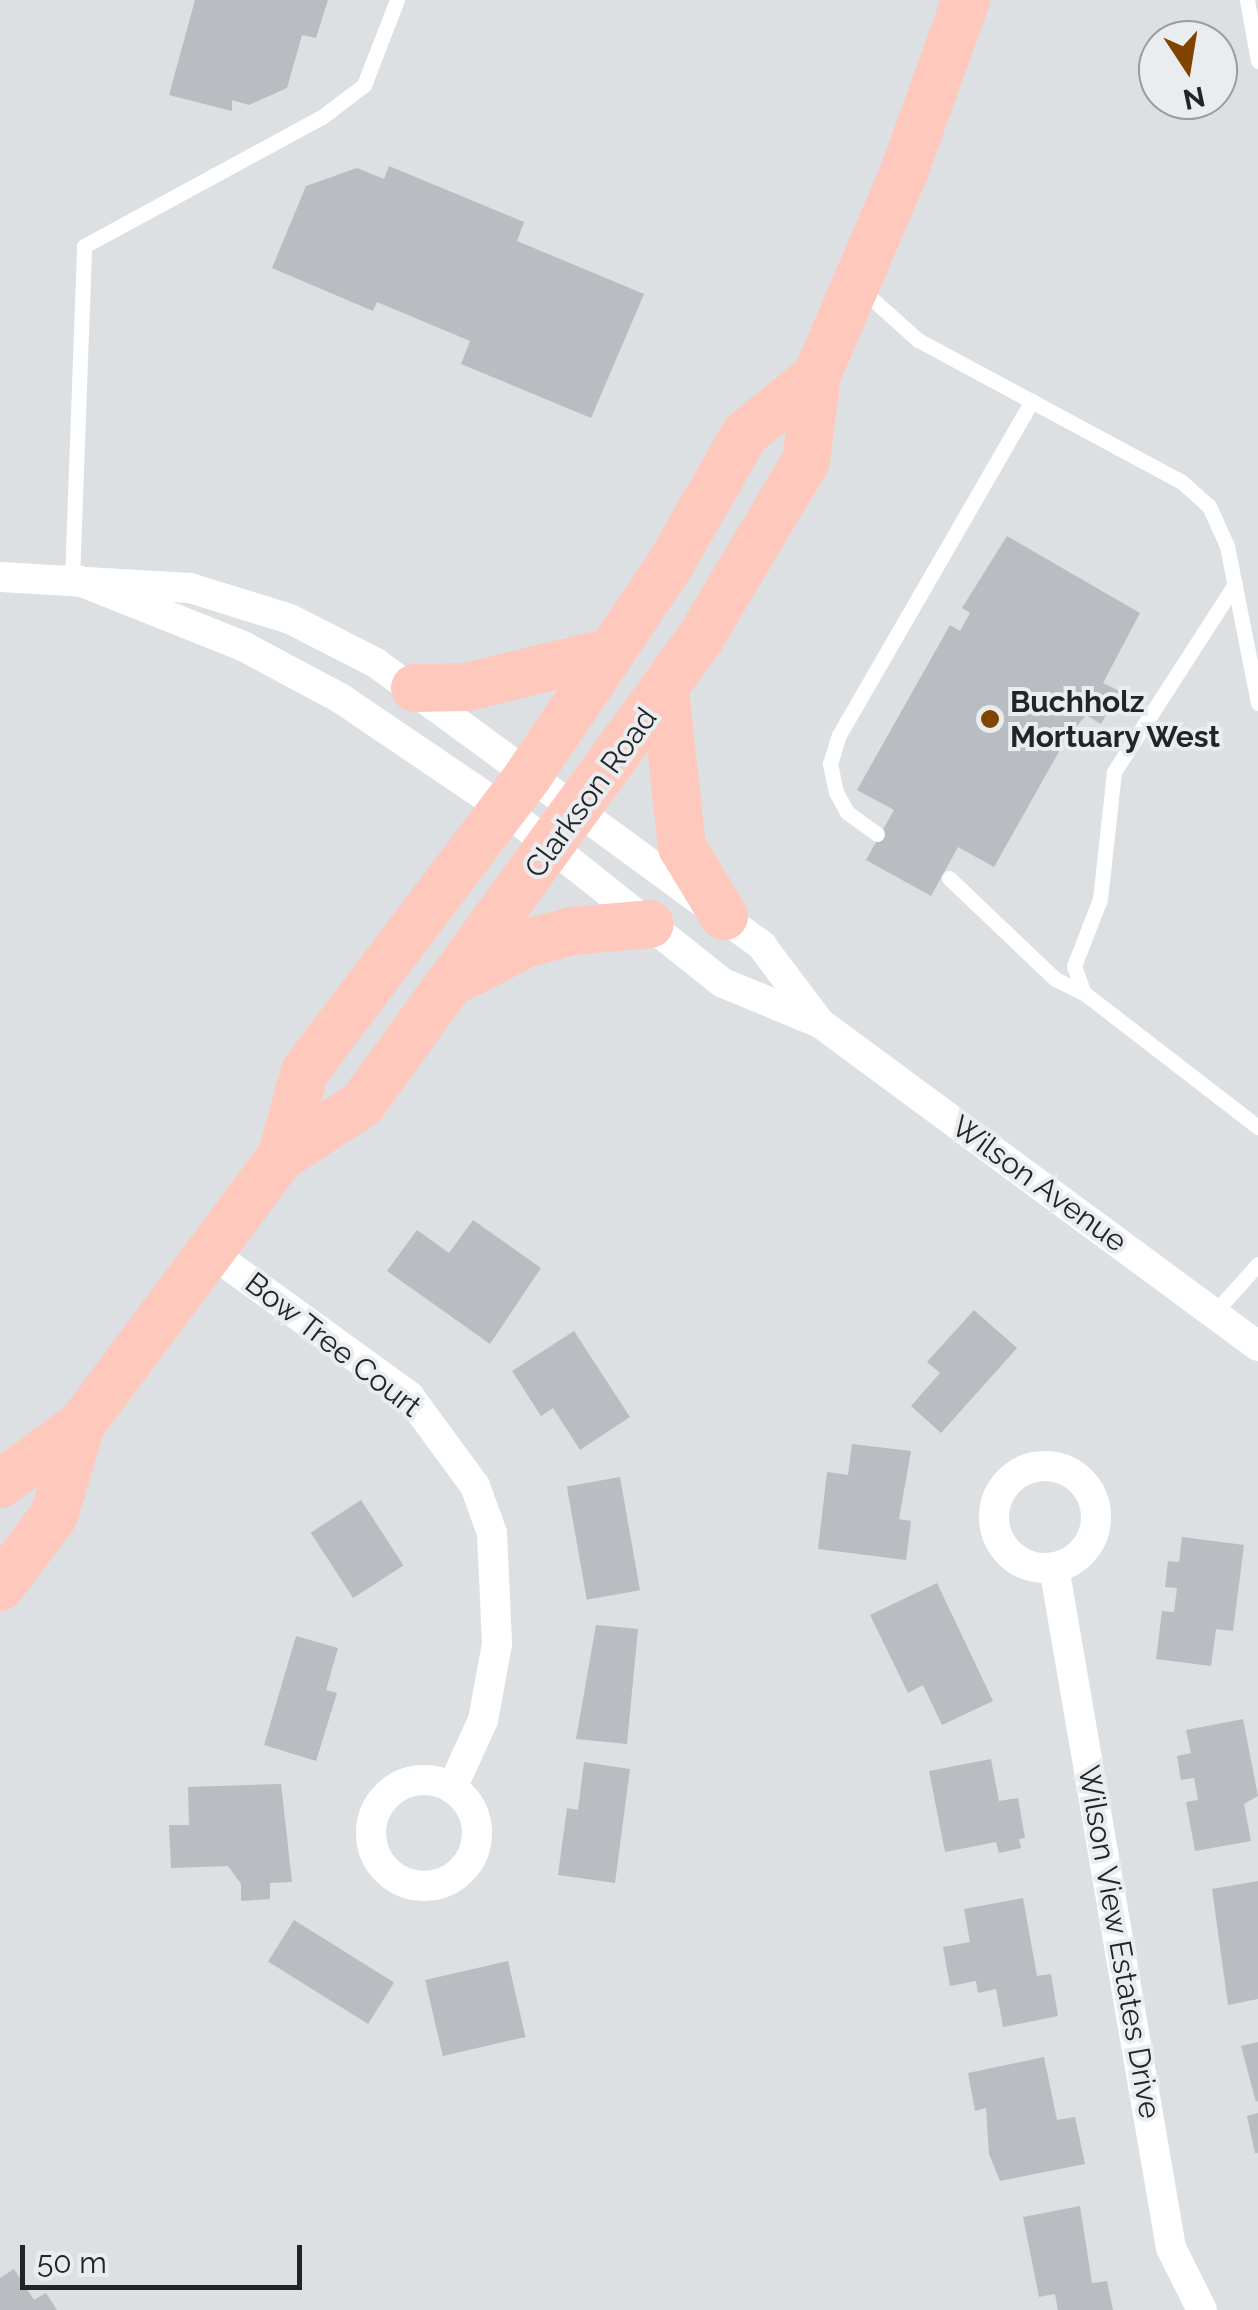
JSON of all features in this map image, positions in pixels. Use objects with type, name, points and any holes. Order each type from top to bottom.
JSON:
[{"type":"main road","name":"Clarkson Road","points":[[0,1484],[81,1425],[281,1156],[362,1104],[666,691],[806,460],[817,374],[966,0]]},
{"type":"main road","name":"Clarkson Road","points":[[281,1156],[306,1071],[517,791],[610,652],[745,434],[817,374]]},
{"type":"main road","points":[[416,688],[467,687],[610,652]]},
{"type":"main road","points":[[666,691],[682,848],[724,916]]},
{"type":"main road","points":[[452,982],[525,944],[572,931],[650,924]]},
{"type":"main road","name":"Clarkson Road","points":[[0,1587],[54,1514],[81,1425]]},
{"type":"street","points":[[0,577],[72,578],[190,588],[290,618],[416,688],[517,791]]},
{"type":"street","points":[[72,578],[244,646],[517,791]]},
{"type":"street","name":"Wilson Avenue","points":[[517,791],[581,809],[724,916],[762,946],[820,1023]]},
{"type":"street","name":"Wilson Avenue","points":[[517,791],[553,847],[723,983],[820,1023],[1258,1346]]},
{"type":"street","name":"Bow Tree Court","points":[[209,1250],[409,1396],[475,1486],[492,1533],[496,1644],[483,1720],[452,1788]]},
{"type":"street","name":"Wilson View Estates Drive","points":[[1054,1567],[1171,2248],[1202,2310]]},
{"type":"lane","points":[[72,578],[84,246],[322,117],[364,84],[398,0]]},
{"type":"lane","points":[[1246,0],[1258,60]]},
{"type":"lane","points":[[856,283],[918,340],[1182,482],[1216,521],[1234,584],[1258,704]]},
{"type":"lane","points":[[877,834],[847,812],[836,792],[830,764],[840,735],[1032,401]]},
{"type":"lane","points":[[1084,992],[1074,966],[1100,899],[1114,772],[1234,584]]},
{"type":"lane","points":[[948,878],[1055,979],[1084,992],[1258,1126]]},
{"type":"lane","points":[[1214,1313],[1258,1264]]},
{"type":"building","points":[[195,0],[328,0],[316,38],[302,35],[287,88],[249,105],[232,100],[232,111],[169,95]]},
{"type":"building","points":[[389,166],[524,222],[517,241],[644,294],[591,418],[461,364],[470,341],[377,302],[373,311],[272,268],[306,186],[357,168],[384,179]]},
{"type":"building","name":"Buchholz Mortuary West","points":[[1007,536],[1140,613],[1103,683],[1119,691],[1101,724],[1086,715],[1065,741],[994,867],[958,847],[931,896],[866,860],[894,810],[857,790],[950,625],[960,631],[970,613],[962,608]]},
{"type":"building","points":[[473,1220],[541,1268],[490,1344],[387,1271],[417,1230],[449,1253]]},
{"type":"building","points":[[974,1310],[1017,1348],[941,1433],[911,1406],[940,1373],[927,1362]]},
{"type":"building","points":[[574,1331],[630,1417],[580,1450],[553,1408],[541,1416],[512,1371]]},
{"type":"building","points":[[852,1444],[911,1451],[899,1519],[911,1521],[906,1560],[818,1549],[827,1472],[848,1475]]},
{"type":"building","points":[[620,1477],[640,1590],[587,1600],[567,1486]]},
{"type":"building","points":[[361,1500],[403,1565],[353,1598],[311,1533]]},
{"type":"building","points":[[1182,1537],[1244,1545],[1233,1631],[1216,1629],[1211,1666],[1156,1659],[1162,1611],[1174,1612],[1177,1588],[1165,1587],[1168,1561],[1179,1562]]},
{"type":"building","points":[[937,1583],[993,1701],[942,1725],[923,1685],[908,1693],[870,1615]]},
{"type":"building","points":[[596,1625],[638,1629],[627,1744],[576,1739]]},
{"type":"building","points":[[296,1636],[338,1648],[326,1690],[337,1693],[316,1761],[264,1745]]},
{"type":"building","points":[[1243,1719],[1258,1796],[1244,1804],[1251,1841],[1195,1851],[1186,1802],[1198,1800],[1194,1778],[1181,1780],[1177,1756],[1191,1753],[1186,1730]]},
{"type":"building","points":[[991,1759],[999,1801],[1018,1798],[1025,1838],[1019,1839],[1021,1848],[999,1853],[996,1842],[945,1852],[929,1771]]},
{"type":"building","points":[[584,1762],[630,1769],[615,1883],[558,1875],[567,1808],[578,1810]]},
{"type":"building","points":[[281,1784],[292,1882],[270,1883],[270,1899],[241,1901],[241,1884],[228,1866],[171,1868],[169,1825],[189,1825],[188,1787]]},
{"type":"building","points":[[1258,1881],[1258,1999],[1228,2005],[1212,1889]]},
{"type":"building","points":[[1023,1898],[1037,1976],[1051,1974],[1058,2016],[1003,2027],[996,1989],[978,1993],[976,1981],[950,1986],[943,1947],[970,1942],[964,1909]]},
{"type":"building","points":[[294,1920],[394,1983],[368,2024],[268,1962]]},
{"type":"building","points":[[508,1961],[526,2037],[443,2056],[425,1980]]},
{"type":"building","points":[[1258,2042],[1258,2101],[1256,2102],[1241,2046]]},
{"type":"building","points":[[1044,2057],[1057,2120],[1075,2117],[1085,2164],[1000,2181],[989,2154],[986,2108],[975,2111],[968,2073]]},
{"type":"building","points":[[1258,2113],[1258,2153],[1255,2153],[1247,2116]]},
{"type":"building","points":[[1080,2206],[1092,2283],[1107,2281],[1113,2310],[1058,2310],[1055,2294],[1039,2297],[1023,2217]]},
{"type":"building","points":[[14,2269],[34,2300],[46,2293],[57,2310],[0,2310],[0,2278]]},
{"type":"place","name":"Buchholz Mortuary West","points":[[990,719]]}]
